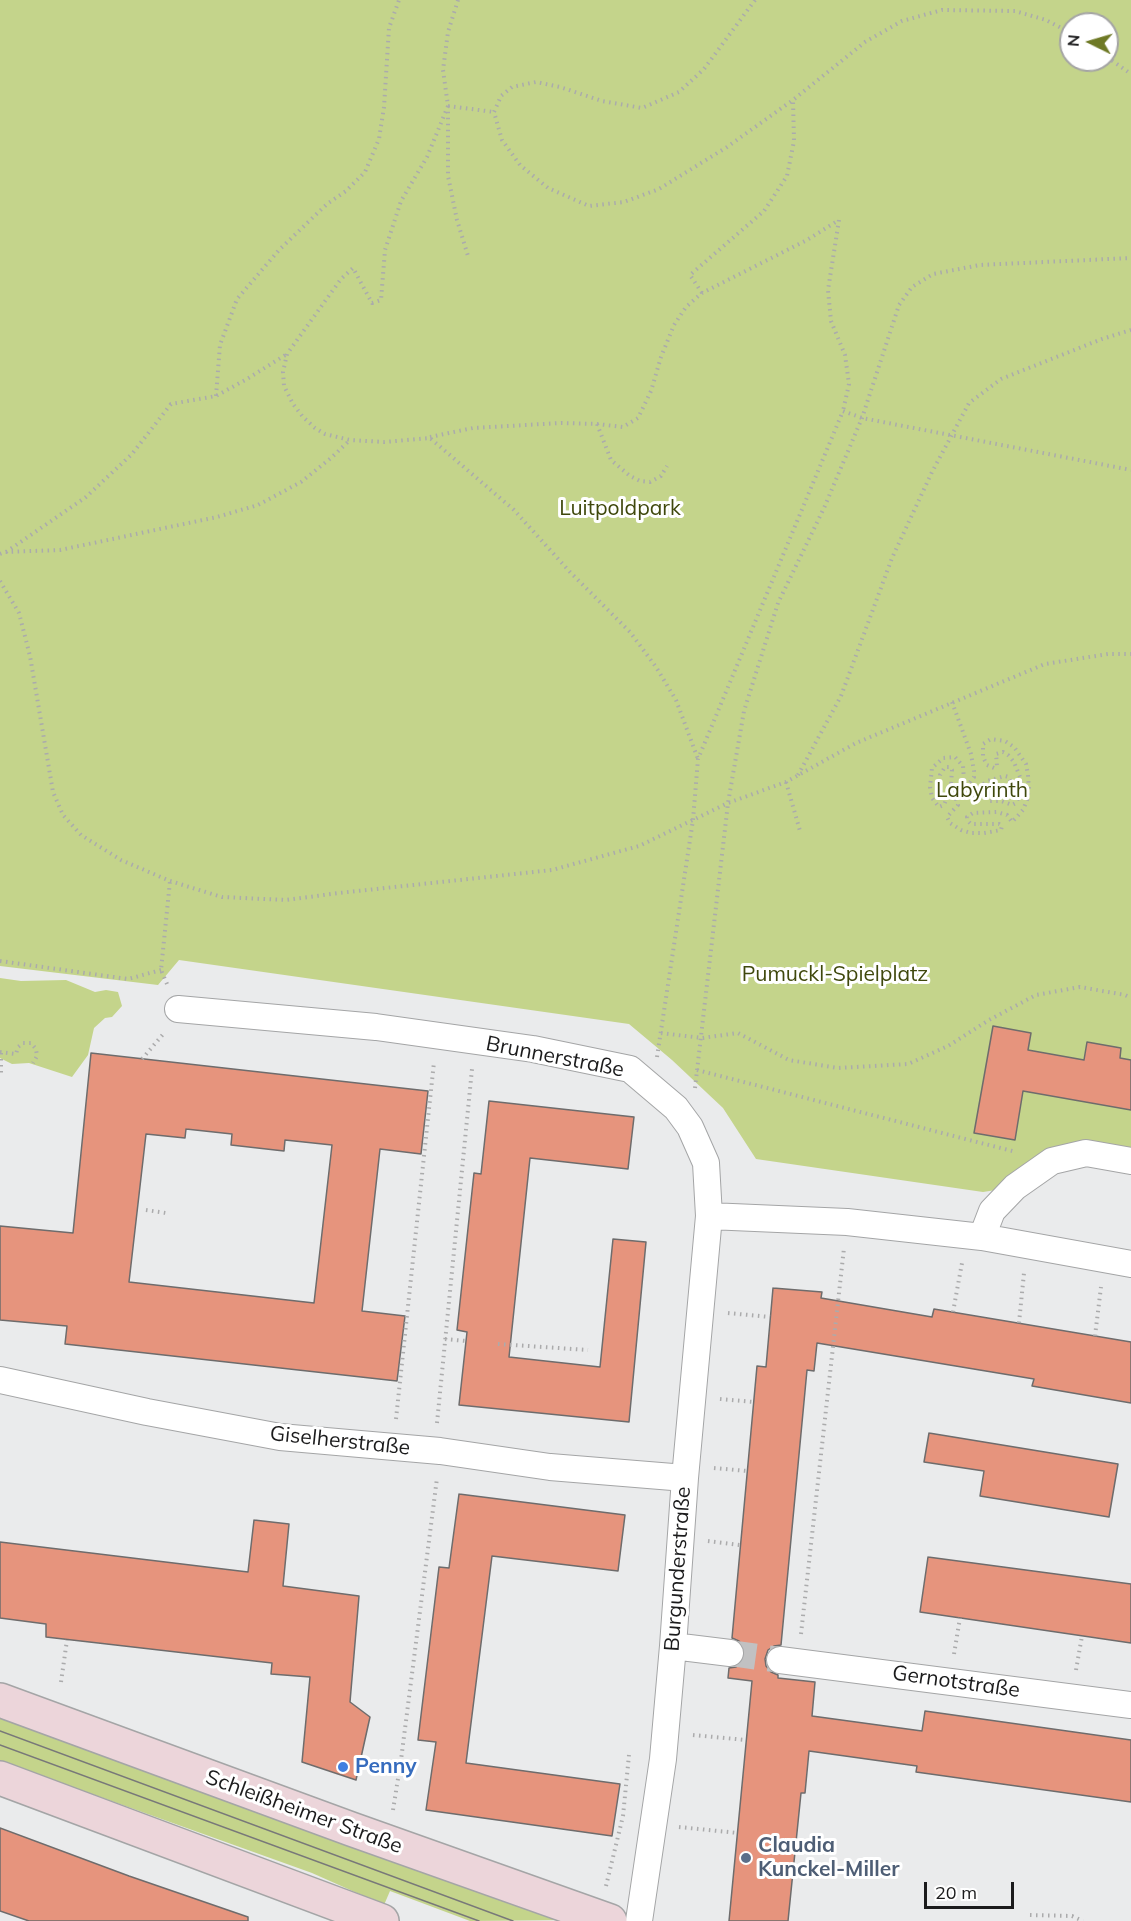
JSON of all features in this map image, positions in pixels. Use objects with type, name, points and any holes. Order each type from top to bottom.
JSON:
[{"type":"main road","name":"Schleißheimer Straße","points":[[0,1700],[351,1830],[610,1921]]},
{"type":"main road","points":[[0,1778],[382,1921]]},
{"type":"street","name":"Brunnerstraße","points":[[173,1019],[376,1027],[533,1049],[630,1069],[676,1108],[690,1127],[706,1163],[709,1216]]},
{"type":"street","points":[[974,1236],[992,1211],[1015,1187],[1052,1161],[1086,1153],[1131,1161]]},
{"type":"street","points":[[709,1216],[847,1222],[974,1236],[1131,1264]]},
{"type":"street","name":"Burgunderstraße","points":[[639,1921],[665,1732],[709,1216]]},
{"type":"street","name":"Giselherstraße","points":[[0,1380],[147,1412],[280,1437],[393,1446],[549,1467],[685,1478]]},
{"type":"street","points":[[673,1646],[730,1653]]},
{"type":"street","name":"Gernotstraße","points":[[789,1661],[1131,1705]]},
{"type":"path","points":[[216,396],[220,345],[237,299],[279,250],[327,204],[346,191],[365,172],[379,139],[384,107],[389,28],[399,0]]},
{"type":"path","points":[[458,0],[448,32],[443,70],[447,106],[448,176],[457,220],[468,256]]},
{"type":"path","points":[[754,0],[704,69],[679,92],[642,108],[602,101],[560,87],[536,82],[512,87],[501,96],[494,112],[502,140],[520,165],[548,188],[589,206],[624,202],[659,189],[727,147],[792,100],[865,42],[902,21],[942,10],[1015,11],[1046,20],[1059,27]]},
{"type":"path","points":[[702,293],[690,274],[764,211],[787,176],[794,141],[792,100]]},
{"type":"path","points":[[447,106],[494,112]]},
{"type":"path","points":[[0,554],[86,497],[132,454],[171,404],[216,396],[287,354],[341,279],[353,268],[372,303],[381,300],[385,250],[401,201],[427,157],[447,106]]},
{"type":"path","points":[[287,354],[283,372],[284,386],[292,404],[315,428],[325,434],[350,440],[384,442],[430,438],[473,428],[561,423],[623,427],[638,418],[651,391],[674,325],[686,308],[702,293],[807,240],[839,220],[828,290],[831,321],[844,355],[849,384],[843,411],[698,759],[693,820],[652,1088]]},
{"type":"path","points":[[690,1127],[728,803],[744,711],[778,603],[824,508],[862,418],[899,305],[912,287],[933,274],[980,266],[1131,258]]},
{"type":"path","points":[[798,776],[842,696],[892,558],[932,472],[969,403],[1001,379],[1102,339],[1131,330]]},
{"type":"path","points":[[843,411],[862,418],[1131,470]]},
{"type":"path","points":[[597,424],[611,459],[630,476],[640,481],[650,482],[662,476],[667,466]]},
{"type":"path","points":[[430,438],[514,510],[570,572],[630,632],[656,667],[676,700],[698,759]]},
{"type":"path","points":[[5,552],[60,550],[217,517],[258,505],[301,482],[350,440]]},
{"type":"path","points":[[0,581],[19,613],[30,656],[53,792],[63,815],[81,835],[121,860],[170,881],[222,897],[286,900],[552,870],[639,846],[728,803],[786,782],[856,743],[1045,664],[1108,654],[1131,654]]},
{"type":"path","points":[[952,702],[971,754],[974,777],[968,785],[965,784],[963,766],[954,757],[943,758],[932,768],[930,787],[932,798],[939,807],[944,805],[946,800],[939,789],[941,771],[945,767],[952,770],[951,784],[958,805],[947,817],[950,823],[971,833],[984,833],[1001,830],[1002,826],[999,824],[971,824],[967,817],[973,813],[997,812],[1012,822],[1023,810],[1027,800],[1029,789],[1026,764],[1014,747],[1005,741],[991,739],[983,744],[983,757],[987,765],[994,768],[997,766],[996,754],[1003,752],[1014,762],[1020,777],[1019,796],[1016,803],[1012,805],[1001,801],[988,801],[989,793],[1005,791],[1011,787],[1009,777],[1005,776],[987,781],[973,798]]},
{"type":"path","points":[[786,782],[800,831]]},
{"type":"path","points":[[142,1059],[173,1019],[161,970],[170,881]]},
{"type":"path","points":[[0,961],[128,979],[161,970]]},
{"type":"path","points":[[661,1033],[702,1038],[738,1033],[789,1060],[838,1068],[908,1064],[948,1046],[989,1020],[1036,995],[1080,987],[1131,998]]},
{"type":"path","points":[[393,1446],[437,1035]]},
{"type":"path","points":[[393,1810],[401,1760],[437,1451],[445,1339],[475,1041]]},
{"type":"path","points":[[19,1061],[16,1054],[18,1047],[23,1043],[31,1043],[36,1049],[37,1056],[33,1063]]},
{"type":"path","points":[[1,1075],[0,1053],[16,1054]]},
{"type":"path","points":[[698,1070],[1052,1161]]},
{"type":"path","points":[[146,1210],[166,1212]]},
{"type":"path","points":[[789,1661],[847,1222]]},
{"type":"path","points":[[953,1312],[974,1236]]},
{"type":"path","points":[[1019,1323],[1028,1245]]},
{"type":"path","points":[[1095,1336],[1104,1259]]},
{"type":"path","points":[[700,1310],[770,1317]]},
{"type":"path","points":[[445,1339],[466,1341]]},
{"type":"path","points":[[498,1344],[588,1350]]},
{"type":"path","points":[[950,1681],[960,1618]]},
{"type":"path","points":[[1070,1697],[1082,1636]]},
{"type":"path","points":[[61,1682],[67,1640]]},
{"type":"path","points":[[665,1732],[746,1740]]},
{"type":"path","points":[[606,1889],[623,1816],[629,1755]]},
{"type":"path","points":[[654,1824],[738,1833]]},
{"type":"path","points":[[1030,1915],[1061,1918],[1072,1916],[1083,1921]]},
{"type":"green space","name":"Luitpoldpark","points":[[0,0],[1131,0],[1131,1161],[1086,1153],[1015,1187],[983,1192],[756,1159],[723,1108],[672,1060],[629,1024],[179,960],[158,985],[0,966]]},
{"type":"green space","points":[[0,978],[21,981],[66,980],[95,992],[106,990],[118,992],[122,1006],[112,1017],[105,1018],[94,1028],[88,1055],[72,1077],[29,1063],[12,1064],[0,1058]]},
{"type":"green space","points":[[0,1715],[491,1896],[568,1920],[470,1921],[390,1891],[384,1905],[312,1873],[0,1761]]},
{"type":"building","points":[[993,1026],[1031,1033],[1028,1050],[1084,1060],[1087,1042],[1121,1048],[1120,1058],[1131,1060],[1131,1110],[1023,1091],[1015,1140],[974,1133]]},
{"type":"building","points":[[91,1053],[428,1091],[421,1154],[380,1149],[362,1311],[405,1316],[397,1381],[65,1344],[67,1326],[0,1320],[0,1226],[73,1233]],"holes":[[[186,1129],[232,1134],[231,1145],[284,1151],[285,1140],[332,1145],[314,1303],[129,1282],[146,1134],[185,1138]]]},
{"type":"building","points":[[489,1101],[634,1117],[628,1169],[530,1158],[509,1357],[600,1367],[613,1239],[646,1242],[629,1422],[459,1405],[467,1332],[457,1330],[474,1173],[481,1174]]},
{"type":"building","points":[[773,1288],[822,1292],[821,1298],[932,1317],[934,1309],[1131,1342],[1131,1403],[1032,1386],[1034,1379],[817,1343],[814,1371],[807,1370],[781,1645],[768,1650],[765,1659],[766,1666],[778,1675],[778,1678],[815,1682],[812,1716],[922,1731],[925,1711],[1131,1740],[1131,1802],[916,1772],[917,1766],[809,1751],[805,1793],[801,1793],[788,1921],[729,1921],[752,1681],[728,1678],[729,1668],[736,1667],[742,1662],[745,1654],[739,1641],[732,1638],[757,1366],[766,1367]]},
{"type":"building","points":[[929,1433],[1118,1464],[1109,1517],[980,1496],[984,1471],[924,1462]]},
{"type":"building","points":[[459,1494],[625,1515],[618,1571],[492,1556],[466,1763],[620,1784],[612,1836],[426,1810],[436,1742],[418,1740],[439,1567],[449,1568]]},
{"type":"building","points":[[254,1520],[289,1524],[283,1586],[359,1596],[350,1702],[370,1717],[356,1780],[302,1762],[310,1677],[271,1674],[272,1663],[46,1637],[46,1624],[0,1618],[0,1542],[248,1572]]},
{"type":"building","points":[[928,1557],[1131,1584],[1131,1643],[920,1612]]},
{"type":"building","points":[[0,1828],[248,1917],[248,1921],[29,1921],[0,1911]]},
{"type":"tunnel","points":[[730,1653],[780,1660]]},
{"type":"tram line","points":[[0,1731],[513,1921]]},
{"type":"tram line","points":[[0,1745],[479,1921]]},
{"type":"place","name":"Penny","points":[[343,1767]]},
{"type":"place","name":"Claudia Kunckel-Miller","points":[[746,1858]]},
{"type":"park label","name":"Labyrinth","points":[[982,791]]},
{"type":"park label","name":"Pumuckl-Spielplatz","points":[[835,975]]}]
